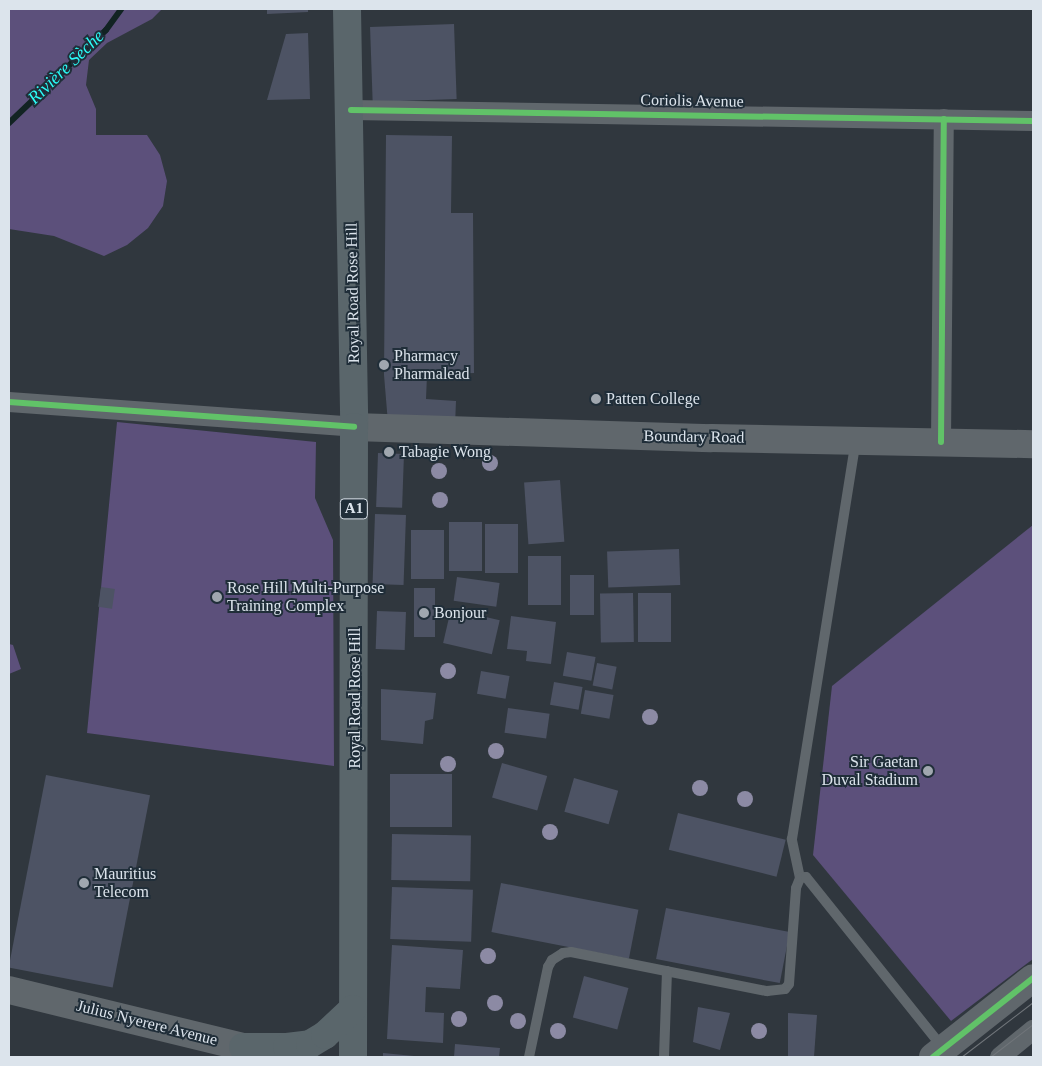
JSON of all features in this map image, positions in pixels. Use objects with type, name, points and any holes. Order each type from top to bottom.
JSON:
[{"type":"main road","name":"Royal Road Rose Hill","points":[[347,9],[354,427],[353,1057]]},
{"type":"main road","name":"Boundary Road","points":[[354,427],[701,438],[1033,444]]},
{"type":"main road","points":[[938,1053],[1033,978]]},
{"type":"main road","name":"Julius Nyerere Avenue","points":[[9,990],[251,1052],[285,1057]]},
{"type":"main road","points":[[251,1052],[310,1044],[325,1035],[353,1010]]},
{"type":"street","name":"Coriolis Avenue","points":[[350,110],[1033,121]]},
{"type":"street","points":[[941,442],[944,119]]},
{"type":"street","points":[[9,402],[354,427]]},
{"type":"street","points":[[1000,1057],[1033,1030]]},
{"type":"lane","points":[[529,1057],[548,967],[558,954],[571,952],[767,991],[785,989],[790,984],[796,888],[800,878],[792,839],[857,440]]},
{"type":"lane","points":[[800,878],[806,877],[938,1053]]},
{"type":"lane","points":[[664,1057],[667,971]]},
{"type":"shaded area","points":[[9,9],[162,9],[152,19],[107,43],[89,60],[86,85],[96,109],[96,135],[147,135],[160,155],[167,181],[163,206],[148,228],[127,245],[104,256],[54,236],[9,229]]},
{"type":"shaded area","name":"Rose Hill Multi-Purpose Training Complex","points":[[117,422],[316,442],[315,498],[333,540],[334,766],[87,733]]},
{"type":"shaded area","name":"Sir Gaetan Duval Stadium","points":[[1033,525],[1033,959],[951,1021],[813,855],[832,686]]},
{"type":"shaded area","points":[[9,644],[13,645],[21,669],[9,674]]},
{"type":"building","points":[[267,9],[308,9],[308,12],[267,14]]},
{"type":"building","points":[[454,24],[457,99],[373,102],[370,27]]},
{"type":"building","points":[[308,33],[310,99],[267,100],[286,34]]},
{"type":"building","points":[[386,135],[452,136],[451,213],[473,213],[474,373],[427,375],[426,399],[456,401],[455,426],[388,423],[384,375]]},
{"type":"building","points":[[378,453],[404,454],[402,508],[376,507]]},
{"type":"building","points":[[560,480],[564,542],[528,544],[524,483]]},
{"type":"building","points":[[375,514],[406,515],[404,585],[373,584]]},
{"type":"building","points":[[449,522],[482,522],[482,571],[449,571]]},
{"type":"building","points":[[485,524],[518,524],[518,573],[485,573]]},
{"type":"building","points":[[411,530],[444,530],[444,579],[411,579]]},
{"type":"building","points":[[679,549],[680,585],[608,587],[607,552]]},
{"type":"building","points":[[528,556],[561,556],[561,605],[528,605]]},
{"type":"building","points":[[570,575],[594,575],[594,615],[570,615]]},
{"type":"building","points":[[457,577],[500,583],[496,607],[454,601]]},
{"type":"building","points":[[101,587],[115,589],[112,609],[98,607]]},
{"type":"building","name":"Bonjour","points":[[414,588],[435,588],[435,637],[414,637]]},
{"type":"building","points":[[633,593],[634,642],[601,643],[600,594]]},
{"type":"building","points":[[638,593],[671,593],[671,642],[638,642]]},
{"type":"building","points":[[451,609],[500,620],[492,654],[443,643]]},
{"type":"building","points":[[377,611],[406,612],[405,650],[376,649]]},
{"type":"building","points":[[511,616],[556,622],[551,664],[526,661],[527,651],[507,649]]},
{"type":"building","points":[[567,652],[596,657],[591,681],[563,676]]},
{"type":"building","points":[[597,663],[617,667],[612,689],[593,686]]},
{"type":"building","points":[[481,671],[510,676],[506,699],[477,694]]},
{"type":"building","points":[[554,682],[583,687],[579,710],[550,705]]},
{"type":"building","points":[[381,689],[436,693],[433,719],[425,721],[423,744],[381,740]]},
{"type":"building","points":[[585,690],[614,695],[609,719],[581,714]]},
{"type":"building","points":[[508,708],[550,714],[546,739],[505,733]]},
{"type":"building","points":[[502,763],[547,776],[537,811],[492,798]]},
{"type":"building","points":[[390,774],[452,774],[452,827],[390,827]]},
{"type":"building","name":"Mauritius Telecom","points":[[46,775],[150,795],[113,988],[9,967]]},
{"type":"building","points":[[574,778],[618,791],[609,824],[564,812]]},
{"type":"building","points":[[678,813],[786,840],[777,877],[669,850]]},
{"type":"building","points":[[392,834],[471,835],[470,881],[391,880]]},
{"type":"building","points":[[501,883],[638,910],[629,959],[491,932]]},
{"type":"building","points":[[392,887],[473,890],[471,942],[390,939]]},
{"type":"building","points":[[666,908],[790,932],[780,983],[656,959]]},
{"type":"building","points":[[392,945],[463,950],[460,989],[426,987],[425,1012],[444,1013],[443,1043],[387,1039]]},
{"type":"building","points":[[584,976],[628,988],[617,1029],[573,1018]]},
{"type":"building","points":[[698,1007],[730,1013],[720,1050],[693,1042]]},
{"type":"building","points":[[788,1013],[817,1015],[814,1057],[788,1057]]},
{"type":"building","points":[[455,1044],[500,1048],[499,1057],[454,1057]]},
{"type":"building","points":[[383,1053],[414,1056],[414,1057],[383,1057]]},
{"type":"waterway","name":"Rivière Sèche","points":[[9,123],[106,30],[121,9]]},
{"type":"tram line","points":[[961,1057],[1033,1002]]},
{"type":"tram line","points":[[990,1057],[1033,1024]]},
{"type":"cycle path","points":[[351,110],[1033,121]]},
{"type":"cycle path","points":[[941,442],[944,119]]},
{"type":"cycle path","points":[[9,402],[354,427]]},
{"type":"cycle path","points":[[933,1057],[1033,978]]},
{"type":"place","name":"Pharmacy Pharmalead","points":[[384,365]]},
{"type":"place","name":"Patten College","points":[[596,399]]},
{"type":"place","name":"Tabagie Wong","points":[[389,452]]},
{"type":"place","name":"Rose Hill Multi-Purpose Training Complex","points":[[217,597]]},
{"type":"place","name":"Bonjour","points":[[424,613]]},
{"type":"place","name":"Sir Gaetan Duval Stadium","points":[[928,771]]},
{"type":"place","name":"Mauritius Telecom","points":[[84,883]]}]
